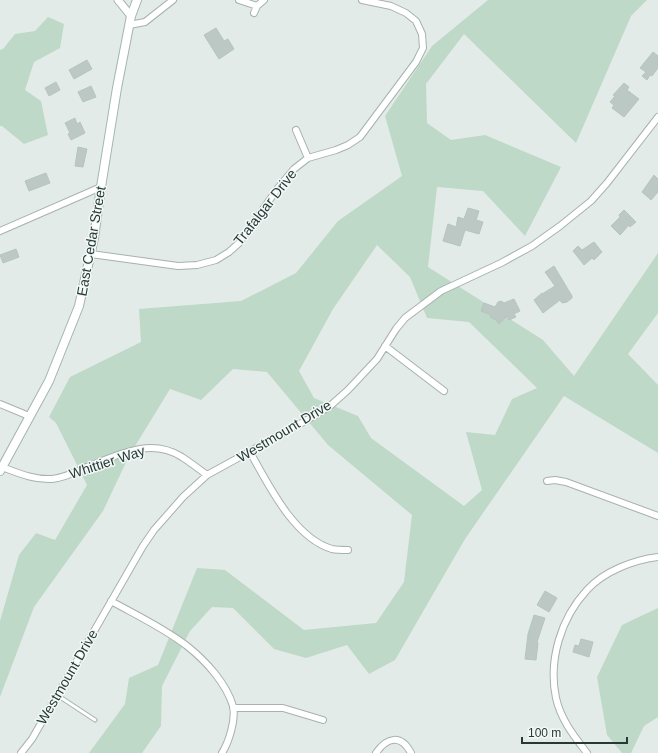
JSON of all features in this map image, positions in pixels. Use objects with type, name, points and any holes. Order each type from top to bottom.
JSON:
[{"type":"main road","name":"East Cedar Street","points":[[1,469],[48,380],[80,306],[91,254],[116,88],[131,16],[137,0]]},
{"type":"street","points":[[118,0],[131,16]]},
{"type":"street","points":[[129,26],[145,22],[173,0]]},
{"type":"street","points":[[239,0],[257,6]]},
{"type":"street","points":[[254,12],[257,6],[264,0]]},
{"type":"street","name":"Trafalgar Drive","points":[[91,254],[178,266],[197,265],[216,260],[229,252],[239,243],[278,188],[294,169],[308,158],[342,148],[360,136],[416,62],[422,48],[422,34],[416,21],[406,13],[390,6],[362,0]]},
{"type":"street","name":"Westmount Drive","points":[[21,753],[32,739],[56,695],[154,530],[183,497],[207,475],[330,406],[359,379],[377,359],[396,329],[405,318],[441,291],[501,263],[532,246],[560,226],[591,201],[607,183],[658,117]]},
{"type":"street","points":[[296,130],[308,158]]},
{"type":"street","points":[[0,231],[101,187]]},
{"type":"street","points":[[385,346],[444,391]]},
{"type":"street","points":[[0,404],[29,416]]},
{"type":"street","name":"Whittier Way","points":[[1,469],[33,478],[54,479],[126,452],[140,448],[154,447],[167,450],[181,457],[207,475]]},
{"type":"street","points":[[250,452],[274,494],[294,522],[316,541],[332,549],[348,550]]},
{"type":"street","points":[[547,481],[555,480],[566,482],[658,516]]},
{"type":"street","points":[[587,753],[570,731],[556,698],[555,666],[557,646],[563,628],[578,601],[588,589],[603,577],[633,563],[648,558],[658,557]]},
{"type":"street","points":[[111,601],[188,646],[207,665],[226,688],[233,708],[230,734],[222,753]]},
{"type":"street","points":[[233,708],[283,708],[323,720]]},
{"type":"street","points":[[376,753],[385,742],[390,740],[397,740],[402,743],[411,753]]},
{"type":"lane","points":[[56,695],[95,720]]},
{"type":"green space","points":[[488,0],[647,0],[631,16],[576,143],[464,34],[426,84],[427,123],[451,140],[485,135],[561,167],[525,236],[483,191],[437,187],[428,267],[543,340],[574,376],[658,253],[658,313],[628,354],[658,385],[658,453],[564,396],[465,539],[395,660],[369,674],[347,645],[306,658],[274,649],[233,608],[212,607],[190,631],[162,686],[161,726],[142,753],[89,753],[125,704],[129,678],[158,665],[197,568],[225,570],[304,630],[376,623],[404,582],[412,515],[328,445],[267,372],[233,369],[201,400],[170,389],[129,456],[103,511],[34,607],[0,697],[0,621],[19,555],[36,533],[55,540],[87,485],[56,423],[49,417],[70,377],[141,342],[139,309],[241,301],[296,273],[338,221],[402,176],[385,116],[432,46]],"holes":[[[377,245],[410,277],[427,318],[469,322],[537,388],[512,399],[495,435],[466,432],[482,490],[464,506],[371,438],[358,416],[314,398],[299,371],[333,309]]]},
{"type":"green space","points":[[48,17],[64,24],[60,48],[34,62],[25,90],[41,101],[48,135],[24,144],[0,126],[0,50],[3,49],[15,34],[35,31]]},
{"type":"green space","points":[[658,608],[658,717],[644,726],[631,753],[622,753],[607,735],[597,677],[622,625]]},
{"type":"building","points":[[216,28],[224,41],[228,39],[234,49],[219,59],[204,35]]},
{"type":"building","points":[[653,52],[658,56],[658,68],[647,80],[642,76],[646,72],[640,68]]},
{"type":"building","points":[[87,60],[92,69],[74,79],[69,70]]},
{"type":"building","points":[[56,82],[60,90],[49,96],[45,88]]},
{"type":"building","points":[[624,83],[629,87],[627,90],[639,99],[624,117],[612,108],[614,105],[610,102],[615,96],[613,95]]},
{"type":"building","points":[[91,86],[96,97],[83,102],[78,92]]},
{"type":"building","points":[[75,118],[77,124],[80,122],[85,133],[71,140],[68,134],[70,133],[65,123]]},
{"type":"building","points":[[78,147],[87,149],[83,167],[75,166]]},
{"type":"building","points":[[46,173],[50,183],[29,191],[25,181]]},
{"type":"building","points":[[654,175],[658,179],[658,192],[651,200],[642,192]]},
{"type":"building","points":[[468,208],[479,211],[476,220],[483,222],[479,234],[465,230],[460,246],[443,241],[448,224],[456,227],[458,217],[464,219]]},
{"type":"building","points":[[624,210],[636,222],[630,227],[629,225],[620,235],[611,226],[620,217],[619,215]]},
{"type":"building","points":[[594,242],[602,252],[594,260],[592,258],[584,265],[573,251],[578,246],[582,250]]},
{"type":"building","points":[[16,249],[19,257],[3,263],[0,255]]},
{"type":"building","points":[[554,266],[572,298],[567,302],[562,303],[560,300],[543,313],[534,300],[542,293],[555,286],[545,272]]},
{"type":"building","points":[[514,299],[520,311],[514,314],[516,317],[509,320],[507,316],[499,324],[496,320],[490,317],[491,315],[481,311],[484,303],[495,307],[498,302],[501,301],[504,303]]},
{"type":"building","points":[[545,591],[557,598],[549,612],[537,605]]},
{"type":"building","points":[[534,615],[545,618],[537,642],[536,660],[525,659],[528,634]]},
{"type":"building","points":[[581,639],[593,642],[589,657],[573,652],[575,645],[579,646]]}]
